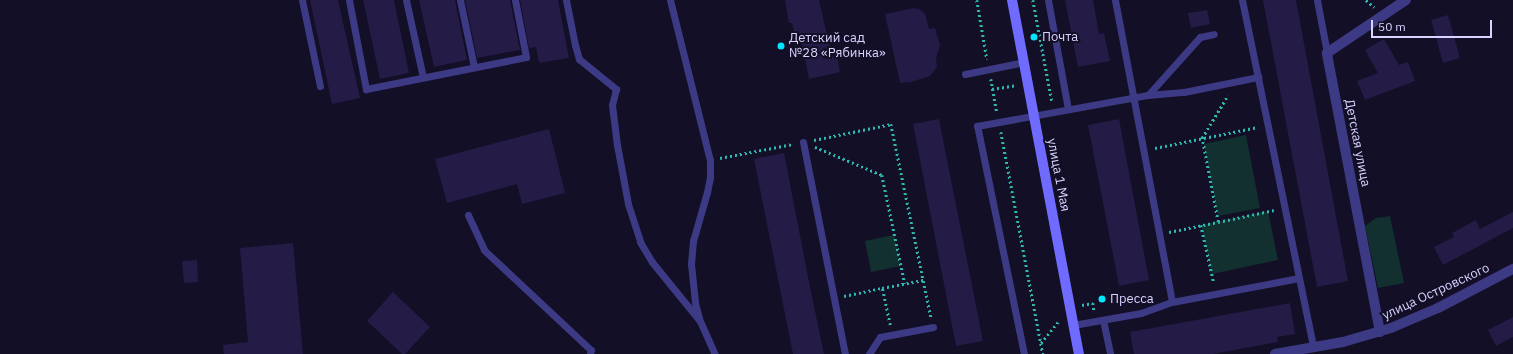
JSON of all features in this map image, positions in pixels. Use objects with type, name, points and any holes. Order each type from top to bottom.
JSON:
[{"type":"street","name":"улица 1 Мая","points":[[1012,0],[1079,354]]},
{"type":"street","points":[[1327,53],[1406,0]]},
{"type":"street","name":"Детская улица","points":[[1327,53],[1380,332]]},
{"type":"street","name":"улица Островского","points":[[1275,354],[1359,338],[1380,332],[1418,318],[1513,269]]},
{"type":"lane","points":[[302,0],[320,86]]},
{"type":"lane","points":[[349,0],[366,89],[526,57],[515,0]]},
{"type":"lane","points":[[406,0],[423,77]]},
{"type":"lane","points":[[460,0],[474,67]]},
{"type":"lane","points":[[566,0],[579,59],[616,89],[612,105],[617,145],[628,204],[640,242],[652,262],[700,321]]},
{"type":"lane","points":[[670,0],[710,160],[710,177],[707,192],[692,241],[691,264],[695,303],[700,321],[715,354]]},
{"type":"lane","points":[[1048,0],[1068,109]]},
{"type":"lane","points":[[1115,0],[1172,302]]},
{"type":"lane","points":[[1242,0],[1313,347]]},
{"type":"lane","points":[[1317,0],[1327,53]]},
{"type":"lane","points":[[1148,95],[1200,37],[1214,34]]},
{"type":"lane","points":[[965,74],[1024,62]]},
{"type":"lane","points":[[1024,354],[977,126],[1133,97],[1184,92],[1258,78]]},
{"type":"lane","points":[[803,142],[845,354]]},
{"type":"lane","points":[[468,215],[484,250],[591,350],[590,354]]},
{"type":"lane","points":[[1073,325],[1140,313],[1172,302],[1299,278]]},
{"type":"lane","points":[[1103,320],[1110,354]]},
{"type":"lane","points":[[869,354],[880,337],[933,327]]},
{"type":"path","points":[[977,0],[1043,354]]},
{"type":"path","points":[[1032,0],[1054,111]]},
{"type":"path","points":[[1218,222],[1202,138],[1235,82]]},
{"type":"path","points":[[710,160],[891,124],[933,327]]},
{"type":"path","points":[[1143,150],[1268,125]]},
{"type":"path","points":[[803,142],[882,175],[905,284]]},
{"type":"path","points":[[1159,234],[1284,208]]},
{"type":"path","points":[[1201,225],[1216,294]]},
{"type":"path","points":[[834,298],[923,280]]},
{"type":"path","points":[[882,288],[892,335]]},
{"type":"green space","points":[[1246,135],[1260,208],[1218,216],[1204,144]]},
{"type":"green space","points":[[1268,211],[1278,260],[1212,274],[1201,225]]},
{"type":"green space","points":[[1390,216],[1404,283],[1378,288],[1365,226],[1376,218]]},
{"type":"green space","points":[[894,235],[901,266],[871,272],[865,241]]},
{"type":"building","points":[[310,0],[338,0],[360,98],[332,104]]},
{"type":"building","points":[[363,0],[394,0],[409,73],[380,79]]},
{"type":"building","points":[[419,0],[455,0],[467,60],[434,67]]},
{"type":"building","points":[[465,0],[510,0],[520,50],[477,58]]},
{"type":"building","points":[[520,0],[558,0],[569,58],[539,63],[536,47],[529,48]]},
{"type":"building","points":[[785,0],[819,0],[832,57],[837,56],[840,72],[809,79],[801,38],[796,39],[792,23],[789,23]]},
{"type":"building","points":[[1065,0],[1093,0],[1099,34],[1104,33],[1110,61],[1078,67]]},
{"type":"building","points":[[1263,0],[1296,0],[1348,281],[1317,287]]},
{"type":"building","points":[[914,8],[919,9],[925,14],[929,29],[935,28],[940,45],[936,58],[937,67],[930,76],[908,83],[900,83],[885,14]]},
{"type":"building","points":[[1207,10],[1210,24],[1191,28],[1188,13]]},
{"type":"building","points":[[1448,15],[1460,58],[1443,63],[1431,20]]},
{"type":"building","points":[[1384,39],[1399,65],[1408,62],[1415,81],[1365,100],[1357,81],[1378,73],[1365,50]]},
{"type":"building","points":[[939,119],[983,341],[956,346],[913,124]]},
{"type":"building","points":[[1119,119],[1149,280],[1119,286],[1088,125]]},
{"type":"building","points":[[549,129],[565,193],[522,204],[517,184],[447,203],[435,159]]},
{"type":"building","points":[[784,153],[824,354],[793,354],[754,159]]},
{"type":"building","points":[[1513,212],[1513,228],[1443,265],[1434,247],[1454,237],[1452,233],[1476,220],[1480,229]]},
{"type":"building","points":[[293,243],[303,354],[224,354],[223,345],[248,342],[240,248]]},
{"type":"building","points":[[197,260],[198,282],[184,283],[182,261]]},
{"type":"building","points":[[393,292],[430,327],[405,354],[402,354],[367,321]]},
{"type":"building","points":[[1290,303],[1295,334],[1277,337],[1278,342],[1213,354],[1134,354],[1130,332]]},
{"type":"building","points":[[1513,317],[1513,337],[1496,346],[1488,330]]},
{"type":"place","name":"Почта","points":[[1034,37]]},
{"type":"place","name":"Детский сад №28 «Рябинка»","points":[[781,46]]},
{"type":"place","name":"Пресса","points":[[1102,299]]}]
